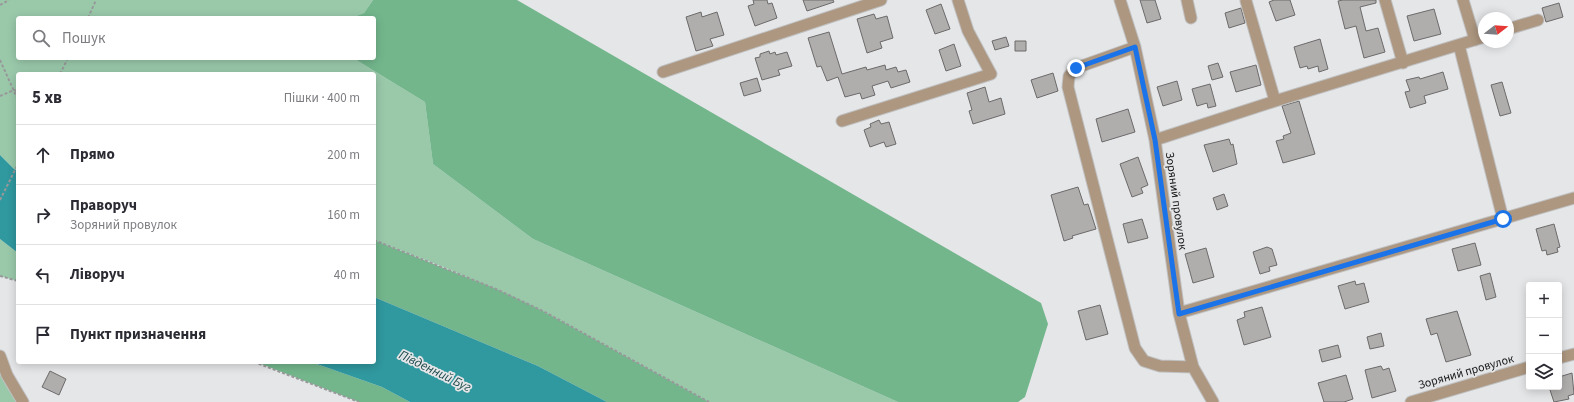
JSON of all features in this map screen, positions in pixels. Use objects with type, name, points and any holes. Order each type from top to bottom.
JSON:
[{"type":"street","points":[[663,72],[881,0]]},
{"type":"street","points":[[842,121],[991,74],[968,30],[958,0]]},
{"type":"street","name":"Зоряний провулок","points":[[1120,0],[1135,47],[1155,140],[1179,314],[1193,367],[1213,402]]},
{"type":"street","points":[[1187,0],[1192,18]]},
{"type":"street","points":[[1246,0],[1275,101]]},
{"type":"street","points":[[1385,0],[1403,63]]},
{"type":"street","points":[[1463,0],[1478,36]]},
{"type":"street","points":[[1514,27],[1538,20]]},
{"type":"street","points":[[1155,140],[1478,38]]},
{"type":"street","points":[[1459,45],[1503,219]]},
{"type":"street","points":[[1135,47],[1076,68],[1069,76],[1068,86],[1135,348],[1144,361],[1160,366],[1193,367]]},
{"type":"street","points":[[1179,314],[1574,198]]},
{"type":"street","points":[[1562,357],[1574,354]]},
{"type":"street","points":[[0,356],[7,375],[23,402]]},
{"type":"street","name":"Зоряний провулок","points":[[1411,402],[1526,368]]},
{"type":"path","points":[[0,5],[9,0]]},
{"type":"path","points":[[89,16],[96,0]]},
{"type":"path","points":[[0,60],[16,95]]},
{"type":"path","points":[[61,72],[67,60]]},
{"type":"path","points":[[0,96],[14,90]]},
{"type":"path","points":[[0,200],[16,168]]},
{"type":"path","points":[[376,241],[496,289],[543,310],[709,402]]},
{"type":"path","points":[[0,276],[16,280]]},
{"type":"path","points":[[259,364],[358,402]]},
{"type":"green space","points":[[0,0],[373,0],[364,13],[356,16],[16,16],[16,60],[356,60],[376,72],[16,72],[16,170],[0,155]]},
{"type":"green space","points":[[373,0],[517,0],[1041,303],[1048,324],[1025,397],[1018,402],[898,402],[533,239],[433,164],[425,102],[356,60],[376,60],[376,16],[356,16],[364,13]]},
{"type":"green space","points":[[376,72],[425,102],[433,164],[533,239],[898,402],[709,402],[543,311],[446,268],[376,241]]},
{"type":"green space","points":[[0,239],[16,251],[16,280],[0,276]]},
{"type":"green space","points":[[376,241],[496,289],[543,311],[709,402],[607,402],[538,366],[376,298]]},
{"type":"green space","points":[[0,356],[23,402],[0,402]]},
{"type":"green space","points":[[261,364],[317,364],[382,387],[410,402],[359,402]]},
{"type":"water","points":[[0,155],[16,170],[16,251],[0,239]]},
{"type":"water","name":"Південний Буг","points":[[376,298],[538,366],[607,402],[410,402],[382,387],[317,364],[376,364]]},
{"type":"building","points":[[753,0],[767,0],[768,4],[772,3],[777,18],[755,26],[748,6],[754,4]]},
{"type":"building","points":[[803,0],[833,0],[834,2],[807,11]]},
{"type":"building","points":[[1140,0],[1155,0],[1161,19],[1147,23]]},
{"type":"building","points":[[1274,0],[1290,0],[1295,15],[1276,21],[1269,2]]},
{"type":"building","points":[[1376,0],[1376,3],[1360,7],[1366,31],[1378,28],[1385,52],[1364,58],[1356,26],[1345,29],[1338,1]]},
{"type":"building","points":[[1559,3],[1563,17],[1546,22],[1542,8]]},
{"type":"building","points":[[941,4],[950,29],[935,34],[926,10]]},
{"type":"building","points":[[1241,8],[1245,23],[1229,28],[1225,13]]},
{"type":"building","points":[[1434,9],[1441,34],[1414,41],[1407,16]]},
{"type":"building","points":[[701,12],[702,17],[717,12],[724,35],[710,39],[713,46],[696,51],[686,17]]},
{"type":"building","points":[[874,14],[876,19],[887,16],[893,38],[880,42],[882,48],[867,53],[857,19]]},
{"type":"building","points":[[829,32],[842,74],[866,67],[867,70],[885,65],[886,70],[896,67],[898,72],[906,70],[910,82],[891,88],[888,81],[872,86],[875,95],[862,99],[860,93],[845,97],[838,77],[827,81],[821,66],[817,67],[808,38]]},
{"type":"building","points":[[1006,37],[1009,46],[995,50],[992,41]]},
{"type":"building","points":[[1320,39],[1328,69],[1319,72],[1318,66],[1308,69],[1307,66],[1300,68],[1294,47]]},
{"type":"building","points":[[1015,41],[1026,41],[1026,51],[1015,51]]},
{"type":"building","points":[[954,44],[961,66],[946,71],[939,50]]},
{"type":"building","points":[[769,51],[770,54],[775,52],[776,55],[787,52],[792,66],[778,70],[780,75],[762,80],[755,58],[760,57],[760,54]]},
{"type":"building","points":[[1218,63],[1223,77],[1212,80],[1208,66]]},
{"type":"building","points":[[1256,65],[1261,85],[1236,92],[1230,72]]},
{"type":"building","points":[[1443,72],[1448,89],[1424,96],[1426,103],[1410,108],[1405,92],[1410,91],[1406,80],[1419,77],[1420,79]]},
{"type":"building","points":[[1053,73],[1058,91],[1037,98],[1031,80]]},
{"type":"building","points":[[757,78],[761,91],[744,96],[740,83]]},
{"type":"building","points":[[1177,81],[1182,100],[1163,106],[1157,87]]},
{"type":"building","points":[[1502,82],[1511,113],[1500,116],[1491,85]]},
{"type":"building","points":[[1210,84],[1216,106],[1208,108],[1207,103],[1197,106],[1192,89]]},
{"type":"building","points":[[985,87],[989,102],[1001,98],[1005,114],[973,124],[969,111],[972,110],[967,93]]},
{"type":"building","points":[[1299,101],[1315,154],[1283,163],[1276,141],[1284,139],[1283,136],[1291,133],[1282,106]]},
{"type":"building","points":[[1128,109],[1135,132],[1102,142],[1096,119]]},
{"type":"building","points":[[879,120],[881,124],[889,122],[896,144],[886,147],[884,142],[870,147],[864,130],[871,127],[870,124]]},
{"type":"building","points":[[1229,139],[1231,145],[1233,144],[1237,164],[1213,172],[1204,145]]},
{"type":"building","points":[[1138,157],[1148,185],[1141,188],[1143,193],[1132,197],[1120,164]]},
{"type":"building","points":[[1078,187],[1084,205],[1088,204],[1096,229],[1072,236],[1073,238],[1064,241],[1051,195]]},
{"type":"building","points":[[1224,194],[1228,206],[1217,210],[1213,198]]},
{"type":"building","points":[[1142,219],[1148,238],[1128,243],[1123,224]]},
{"type":"building","points":[[1554,224],[1560,247],[1557,248],[1558,252],[1547,255],[1546,250],[1542,251],[1536,229]]},
{"type":"building","points":[[1475,243],[1481,265],[1458,271],[1452,249]]},
{"type":"building","points":[[1267,247],[1272,249],[1277,265],[1269,267],[1270,271],[1260,274],[1253,252]]},
{"type":"building","points":[[1206,248],[1214,277],[1193,283],[1185,254]]},
{"type":"building","points":[[1490,273],[1496,297],[1486,300],[1480,276]]},
{"type":"building","points":[[1355,281],[1356,285],[1364,283],[1369,302],[1345,309],[1338,286]]},
{"type":"building","points":[[1100,305],[1108,334],[1086,340],[1078,311]]},
{"type":"building","points":[[1262,307],[1271,337],[1244,345],[1237,320],[1245,317],[1244,312]]},
{"type":"building","points":[[1457,311],[1471,355],[1446,362],[1437,333],[1431,335],[1426,319]]},
{"type":"building","points":[[1381,333],[1384,346],[1370,349],[1367,337]]},
{"type":"building","points":[[1338,345],[1341,357],[1322,362],[1319,350]]},
{"type":"building","points":[[1381,366],[1383,370],[1389,368],[1396,391],[1372,398],[1365,370]]},
{"type":"building","points":[[50,371],[66,379],[59,395],[42,387]]},
{"type":"building","points":[[1572,373],[1574,394],[1568,396],[1569,399],[1554,402],[1550,390],[1562,390],[1562,376]]},
{"type":"building","points":[[1346,375],[1353,399],[1344,402],[1324,402],[1318,383]]},
{"type":"route","points":[[1076,68],[1135,47],[1155,140],[1179,314],[1503,219]]}]
